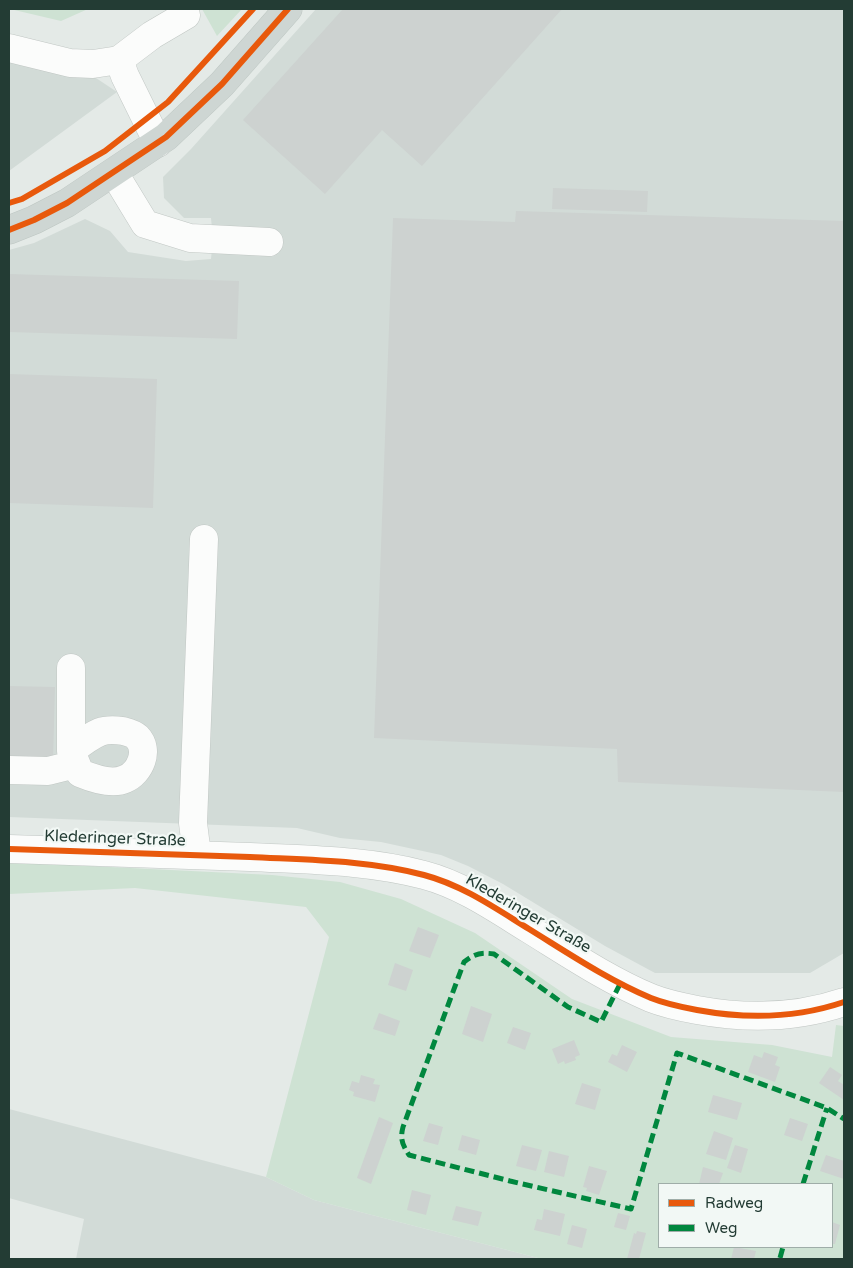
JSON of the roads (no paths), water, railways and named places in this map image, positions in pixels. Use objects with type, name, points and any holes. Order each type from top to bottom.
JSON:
[{"type":"main road","points":[[9,230],[67,203],[166,137],[222,84],[288,9]]},
{"type":"street","points":[[9,48],[70,64],[93,64],[119,60],[152,35],[186,15]]},
{"type":"street","points":[[119,60],[158,143]]},
{"type":"street","points":[[114,173],[145,224],[190,238],[269,242]]},
{"type":"street","points":[[197,855],[194,823],[204,538]]},
{"type":"street","points":[[9,770],[48,771],[73,758],[71,668]]},
{"type":"street","name":"Klederinger Straße","points":[[9,849],[298,859],[366,864],[425,876],[460,888],[620,984],[653,999],[675,1006],[722,1014],[755,1016],[810,1011],[844,1002]]}]
